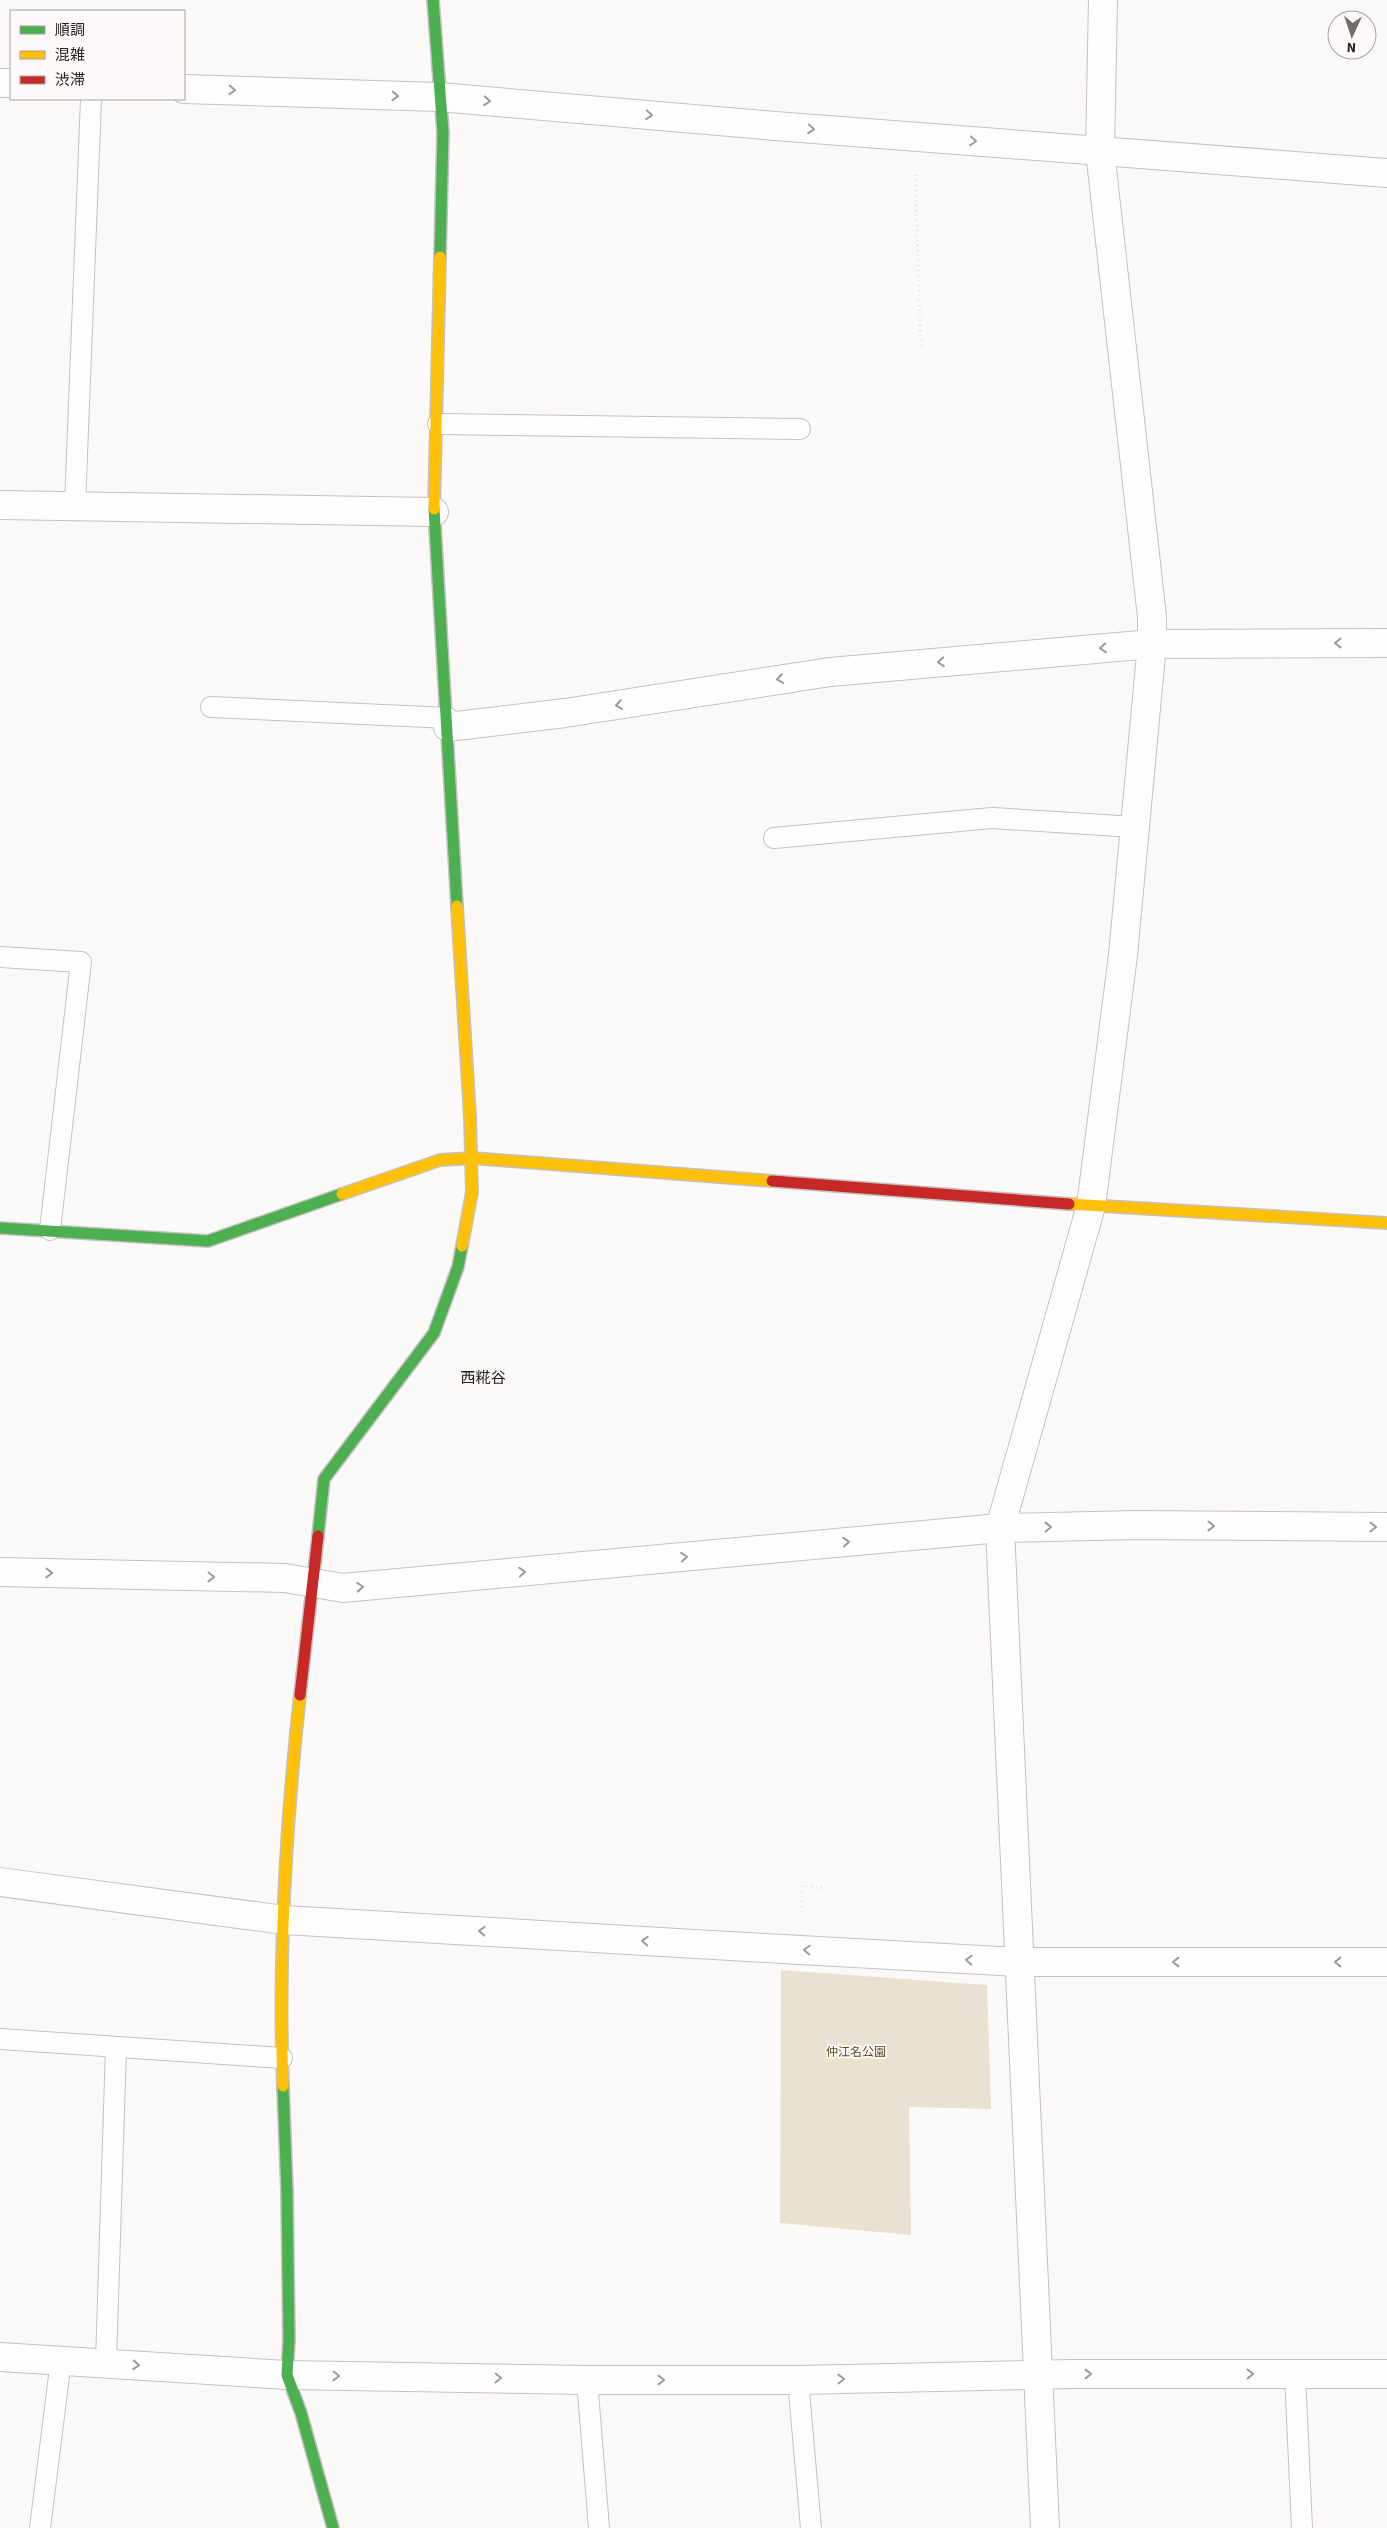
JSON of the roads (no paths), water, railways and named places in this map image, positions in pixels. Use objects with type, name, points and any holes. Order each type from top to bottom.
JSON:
[{"type":"street","points":[[333,2528],[301,2413],[287,2375],[289,2340],[287,2202],[282,2058],[284,1920],[292,1770],[324,1480],[434,1333],[458,1267],[472,1192],[472,1158],[448,723],[434,512],[438,424],[443,132],[433,0]]},
{"type":"street","points":[[1045,2528],[1018,1962],[1000,1528],[1091,1206],[1123,954],[1152,644],[1152,617],[1100,151],[1103,0]]},
{"type":"street","points":[[185,89],[439,97],[1387,174]]},
{"type":"street","points":[[0,505],[434,512]]},
{"type":"street","points":[[448,723],[565,713],[830,672],[1152,644],[1387,643]]},
{"type":"street","points":[[0,1228],[208,1241],[440,1160],[472,1158],[1091,1206],[1387,1223]]},
{"type":"street","points":[[0,1572],[285,1578],[343,1588],[1000,1528],[1136,1525],[1387,1527]]},
{"type":"street","points":[[0,1882],[284,1920],[1018,1962],[1387,1962]]},
{"type":"street","points":[[0,2357],[106,2362],[287,2375],[587,2380],[798,2380],[1039,2375],[1387,2374]]},
{"type":"lane","points":[[75,506],[91,100]]},
{"type":"lane","points":[[438,424],[800,429]]},
{"type":"lane","points":[[211,707],[448,723]]},
{"type":"lane","points":[[774,838],[992,818],[1135,827]]},
{"type":"lane","points":[[0,957],[81,962],[50,1230]]},
{"type":"lane","points":[[0,2039],[282,2058]]},
{"type":"lane","points":[[106,2362],[116,2047]]},
{"type":"lane","points":[[40,2528],[60,2360]]},
{"type":"lane","points":[[1295,2374],[1302,2528]]},
{"type":"lane","points":[[587,2380],[598,2528]]},
{"type":"lane","points":[[798,2380],[811,2528]]},
{"type":"district","name":"西糀谷","points":[[483,1378]]},
{"type":"park label","name":"仲江名公園","points":[[856,2052]]}]
